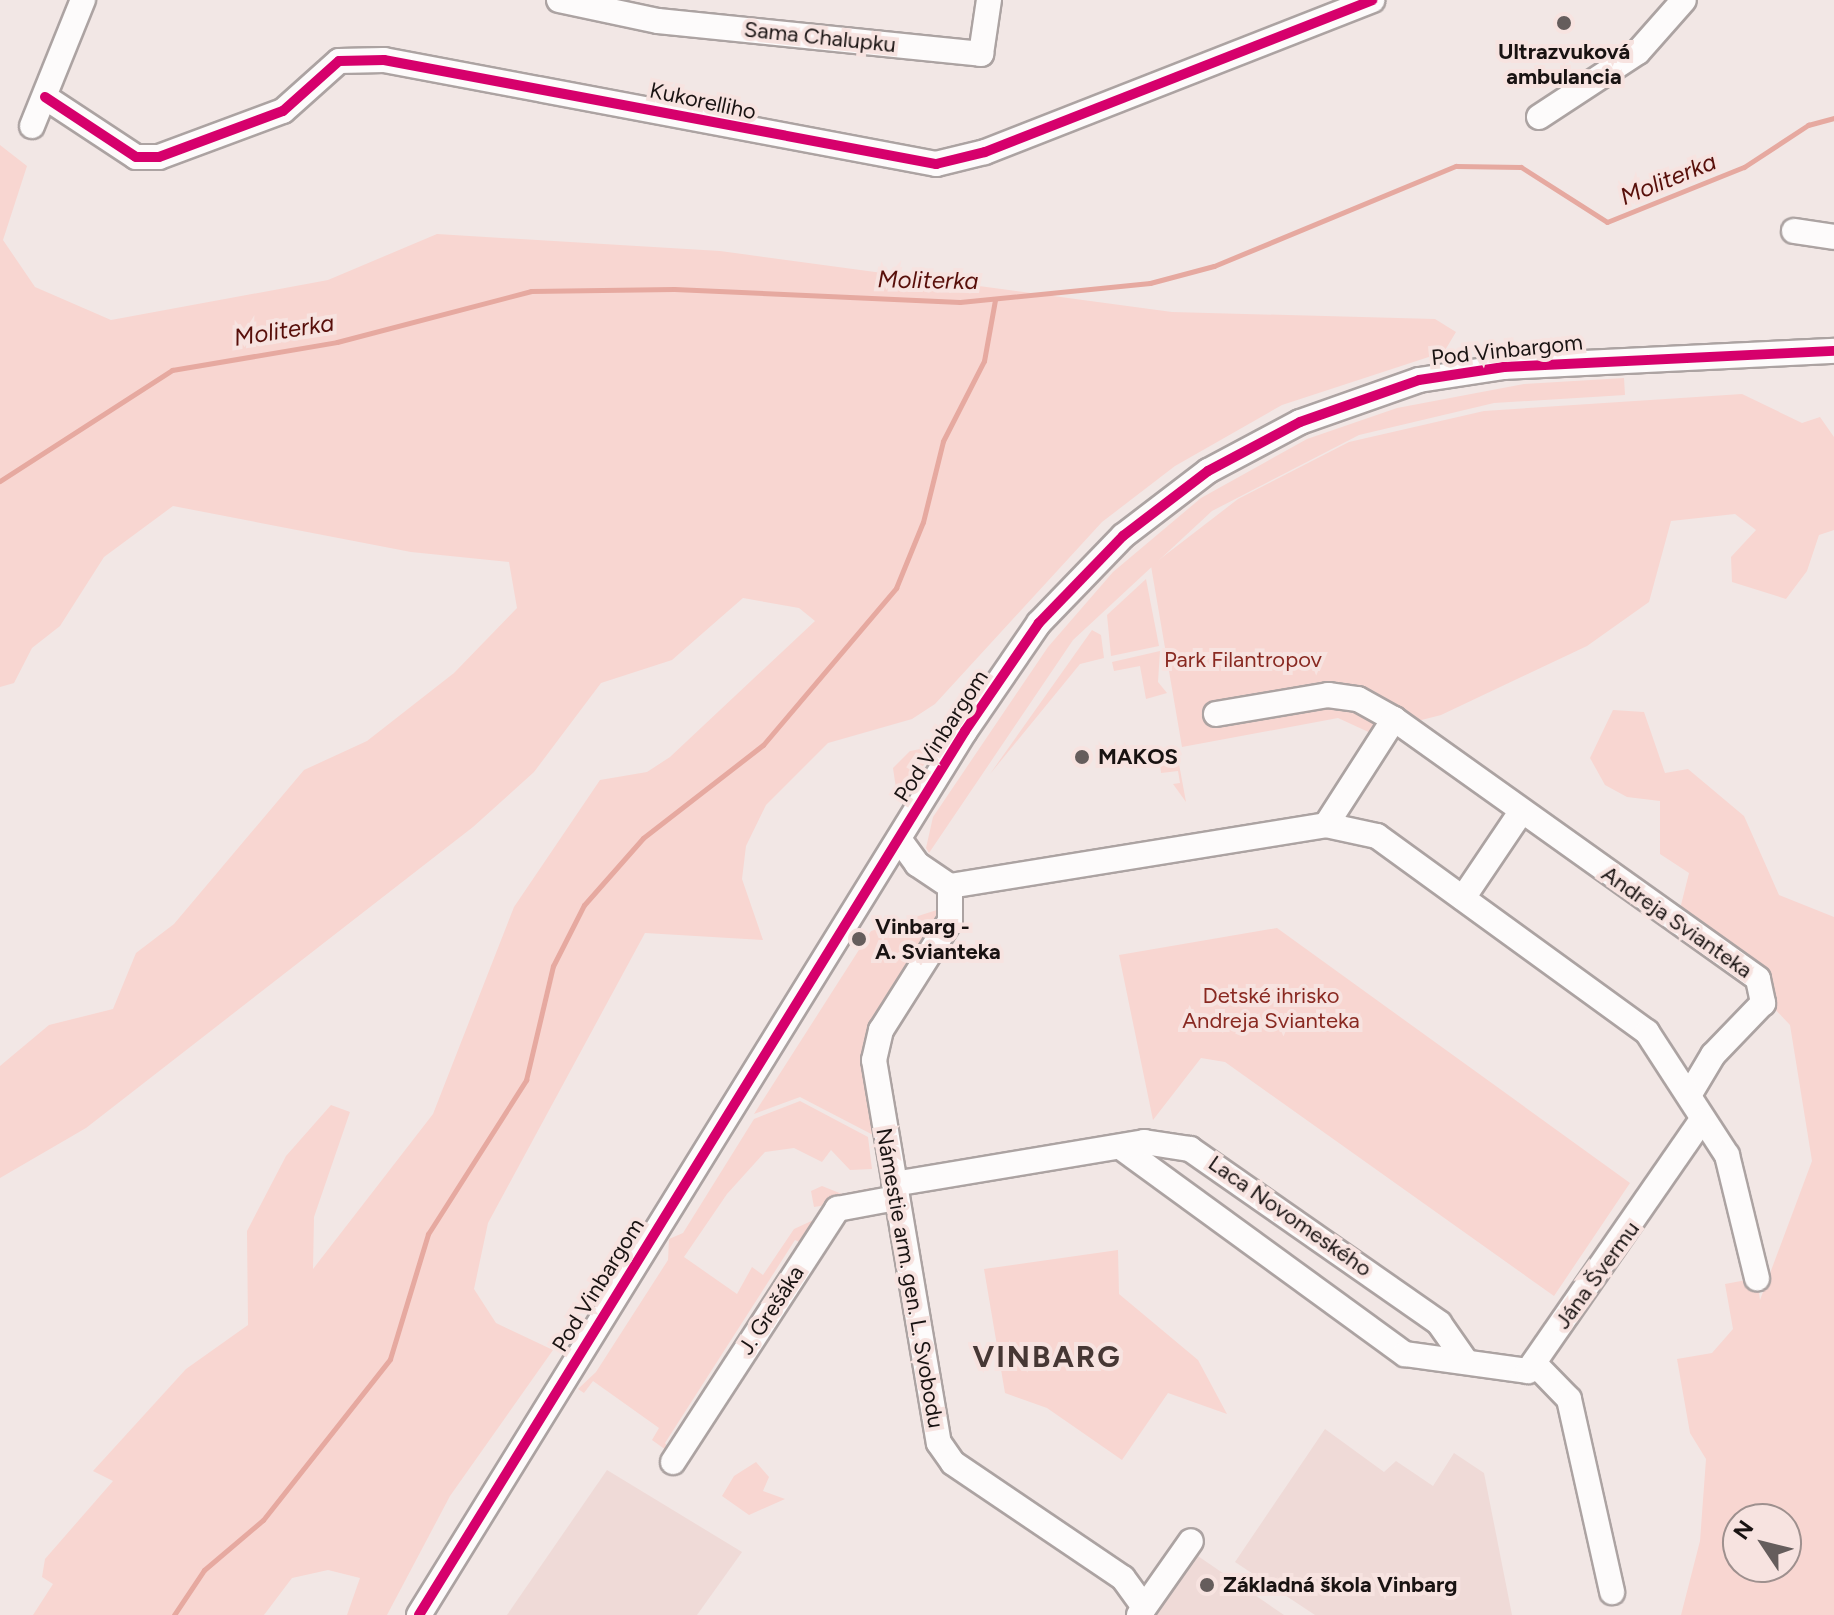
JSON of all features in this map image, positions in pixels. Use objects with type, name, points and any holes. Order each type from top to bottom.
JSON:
[{"type":"street","points":[[32,126],[83,0]]},
{"type":"street","name":"Sama Chalupku","points":[[559,0],[658,10],[981,54],[989,0]]},
{"type":"street","name":"Kukorelliho","points":[[45,97],[136,157],[159,157],[283,111],[339,61],[384,60],[936,164],[985,152],[1310,12],[1372,0]]},
{"type":"street","points":[[1539,117],[1638,52],[1684,0]]},
{"type":"street","points":[[1794,231],[1834,237]]},
{"type":"street","name":"Pod Vinbargom","points":[[419,1615],[899,839],[1039,623],[1136,527],[1208,471],[1300,422],[1419,380],[1504,367],[1834,351]]},
{"type":"street","name":"Andreja Svianteka","points":[[1216,714],[1328,695],[1358,699],[1394,719],[1758,979],[1763,1003],[1713,1055],[1691,1092]]},
{"type":"street","points":[[1326,825],[1394,719]]},
{"type":"street","points":[[1463,898],[1521,812]]},
{"type":"street","points":[[899,839],[917,864],[950,886],[1326,825],[1377,836],[1647,1032],[1691,1092],[1701,1121],[1727,1155],[1757,1278]]},
{"type":"street","name":"Námestie arm. gen. L. Svobodu","points":[[950,886],[950,921],[876,1045],[874,1078],[939,1443],[953,1463],[1123,1578],[1142,1611],[1191,1541]]},
{"type":"street","name":"Jána Švermu","points":[[1534,1363],[1701,1121]]},
{"type":"street","name":"Laca Novomeského","points":[[895,1191],[1122,1148],[1170,1145],[1210,1157],[1439,1323],[1474,1365]]},
{"type":"street","points":[[1122,1148],[1405,1354],[1528,1371],[1534,1363],[1569,1399],[1612,1592]]},
{"type":"street","name":"J. Grešáka","points":[[673,1462],[837,1209],[895,1191]]},
{"type":"shaded area","points":[[1325,1429],[1384,1472],[1396,1461],[1433,1486],[1454,1453],[1484,1473],[1512,1615],[1315,1615],[1235,1562]]},
{"type":"shaded area","points":[[607,1470],[742,1552],[697,1615],[507,1615]]},
{"type":"shaded area","name":"Základná škola Vinbarg","points":[[1195,1554],[1284,1615],[1154,1615]]},
{"type":"green space","points":[[0,145],[27,166],[3,240],[35,287],[111,320],[328,280],[437,234],[720,251],[1172,312],[1435,319],[1456,332],[1444,352],[1282,405],[1175,466],[1102,522],[935,704],[912,719],[828,743],[766,805],[746,846],[742,879],[763,940],[645,933],[488,1223],[474,1289],[496,1323],[553,1350],[450,1496],[387,1615],[347,1615],[360,1578],[328,1570],[292,1578],[264,1615],[33,1615],[53,1584],[42,1577],[45,1559],[113,1481],[93,1471],[186,1369],[248,1325],[247,1231],[286,1156],[331,1105],[350,1112],[314,1217],[313,1269],[433,1114],[514,907],[600,780],[647,772],[670,757],[815,621],[799,608],[743,598],[672,660],[601,683],[534,772],[473,827],[86,1128],[0,1178],[0,1066],[49,1025],[113,1009],[136,953],[174,924],[304,770],[367,741],[454,673],[517,608],[509,562],[411,552],[173,506],[104,557],[60,626],[32,648],[14,683],[0,687]]},
{"type":"green space","points":[[1624,378],[1625,395],[1494,403],[1359,435],[1212,511],[1073,640],[929,853],[926,848],[933,817],[1048,647],[1113,572],[1201,498],[1307,439],[1397,408],[1524,384]]},
{"type":"green space","name":"Park Filantropov","points":[[1742,394],[1802,423],[1820,417],[1834,437],[1834,530],[1819,535],[1807,571],[1786,599],[1732,582],[1731,557],[1756,530],[1735,514],[1671,521],[1649,602],[1587,646],[1441,715],[1402,725],[1360,710],[1374,719],[1375,735],[1338,718],[1182,747],[1151,566],[1238,499],[1349,442],[1484,411]]},
{"type":"green space","points":[[1146,579],[1159,646],[1111,656],[1107,615]]},
{"type":"green space","points":[[1092,630],[1101,635],[1104,658],[1080,664],[990,774]]},
{"type":"green space","points":[[1160,651],[1158,682],[1167,693],[1146,699],[1140,666],[1114,671],[1112,662]]},
{"type":"green space","points":[[1613,710],[1644,712],[1665,773],[1688,769],[1744,816],[1779,895],[1834,917],[1834,1615],[1681,1615],[1700,1541],[1706,1459],[1690,1433],[1677,1359],[1712,1353],[1733,1329],[1725,1284],[1757,1278],[1760,1300],[1812,1161],[1790,1025],[1680,909],[1689,873],[1660,854],[1660,801],[1627,797],[1605,785],[1590,758]]},
{"type":"green space","points":[[936,746],[903,797],[897,795],[893,768],[910,751]]},
{"type":"green space","points":[[1177,753],[1186,802],[1173,784],[1180,783],[1178,771],[1161,773],[1160,764]]},
{"type":"green space","points":[[940,909],[874,1024],[877,1137],[800,1097],[754,1114],[871,931]]},
{"type":"green space","name":"Detské ihrisko Andreja Svianteka","points":[[1277,928],[1630,1183],[1554,1296],[1225,1062],[1201,1058],[1153,1120],[1119,955]]},
{"type":"green space","points":[[800,1101],[868,1137],[872,1169],[850,1170],[831,1150],[822,1162],[794,1148],[765,1152],[727,1194],[684,1257],[737,1294],[752,1267],[763,1275],[794,1229],[820,1217],[806,1245],[795,1240],[665,1443],[673,1455],[652,1440],[659,1428],[593,1381],[584,1393],[578,1389],[596,1372],[668,1260],[669,1239],[683,1233],[754,1119]]},
{"type":"green space","points":[[822,1186],[842,1194],[870,1188],[875,1197],[814,1207],[811,1191]]},
{"type":"green space","points":[[1118,1250],[1119,1294],[1198,1360],[1227,1414],[1168,1393],[1122,1460],[1047,1408],[1005,1393],[984,1269]]},
{"type":"green space","points":[[756,1462],[769,1477],[763,1491],[785,1499],[749,1515],[722,1496],[734,1476]]},
{"type":"waterway","name":"Moliterka","points":[[0,481],[172,370],[337,342],[531,291],[674,289],[960,302],[1150,283],[1214,266],[1456,166],[1521,167],[1607,222],[1744,167],[1808,125],[1834,118]]},
{"type":"waterway","points":[[174,1615],[204,1570],[263,1520],[390,1359],[428,1234],[526,1080],[553,966],[584,905],[643,838],[763,745],[896,588],[923,522],[943,441],[984,361],[995,300]]},
{"type":"cycle path","points":[[45,97],[136,157],[159,157],[283,111],[339,61],[384,60],[936,164],[985,152],[1372,0]]},
{"type":"cycle path","points":[[419,1615],[965,731],[1039,623],[1123,536],[1208,471],[1300,422],[1419,380],[1504,367],[1834,351]]},
{"type":"place","name":"Ultrazvuková ambulancia","points":[[1564,23]]},
{"type":"place","name":"MAKOS","points":[[1082,757]]},
{"type":"place","name":"Vinbarg - A. Svianteka","points":[[859,939]]},
{"type":"place","name":"Základná škola Vinbarg","points":[[1207,1585]]},
{"type":"district","name":"VINBARG","points":[[1047,1357]]}]
